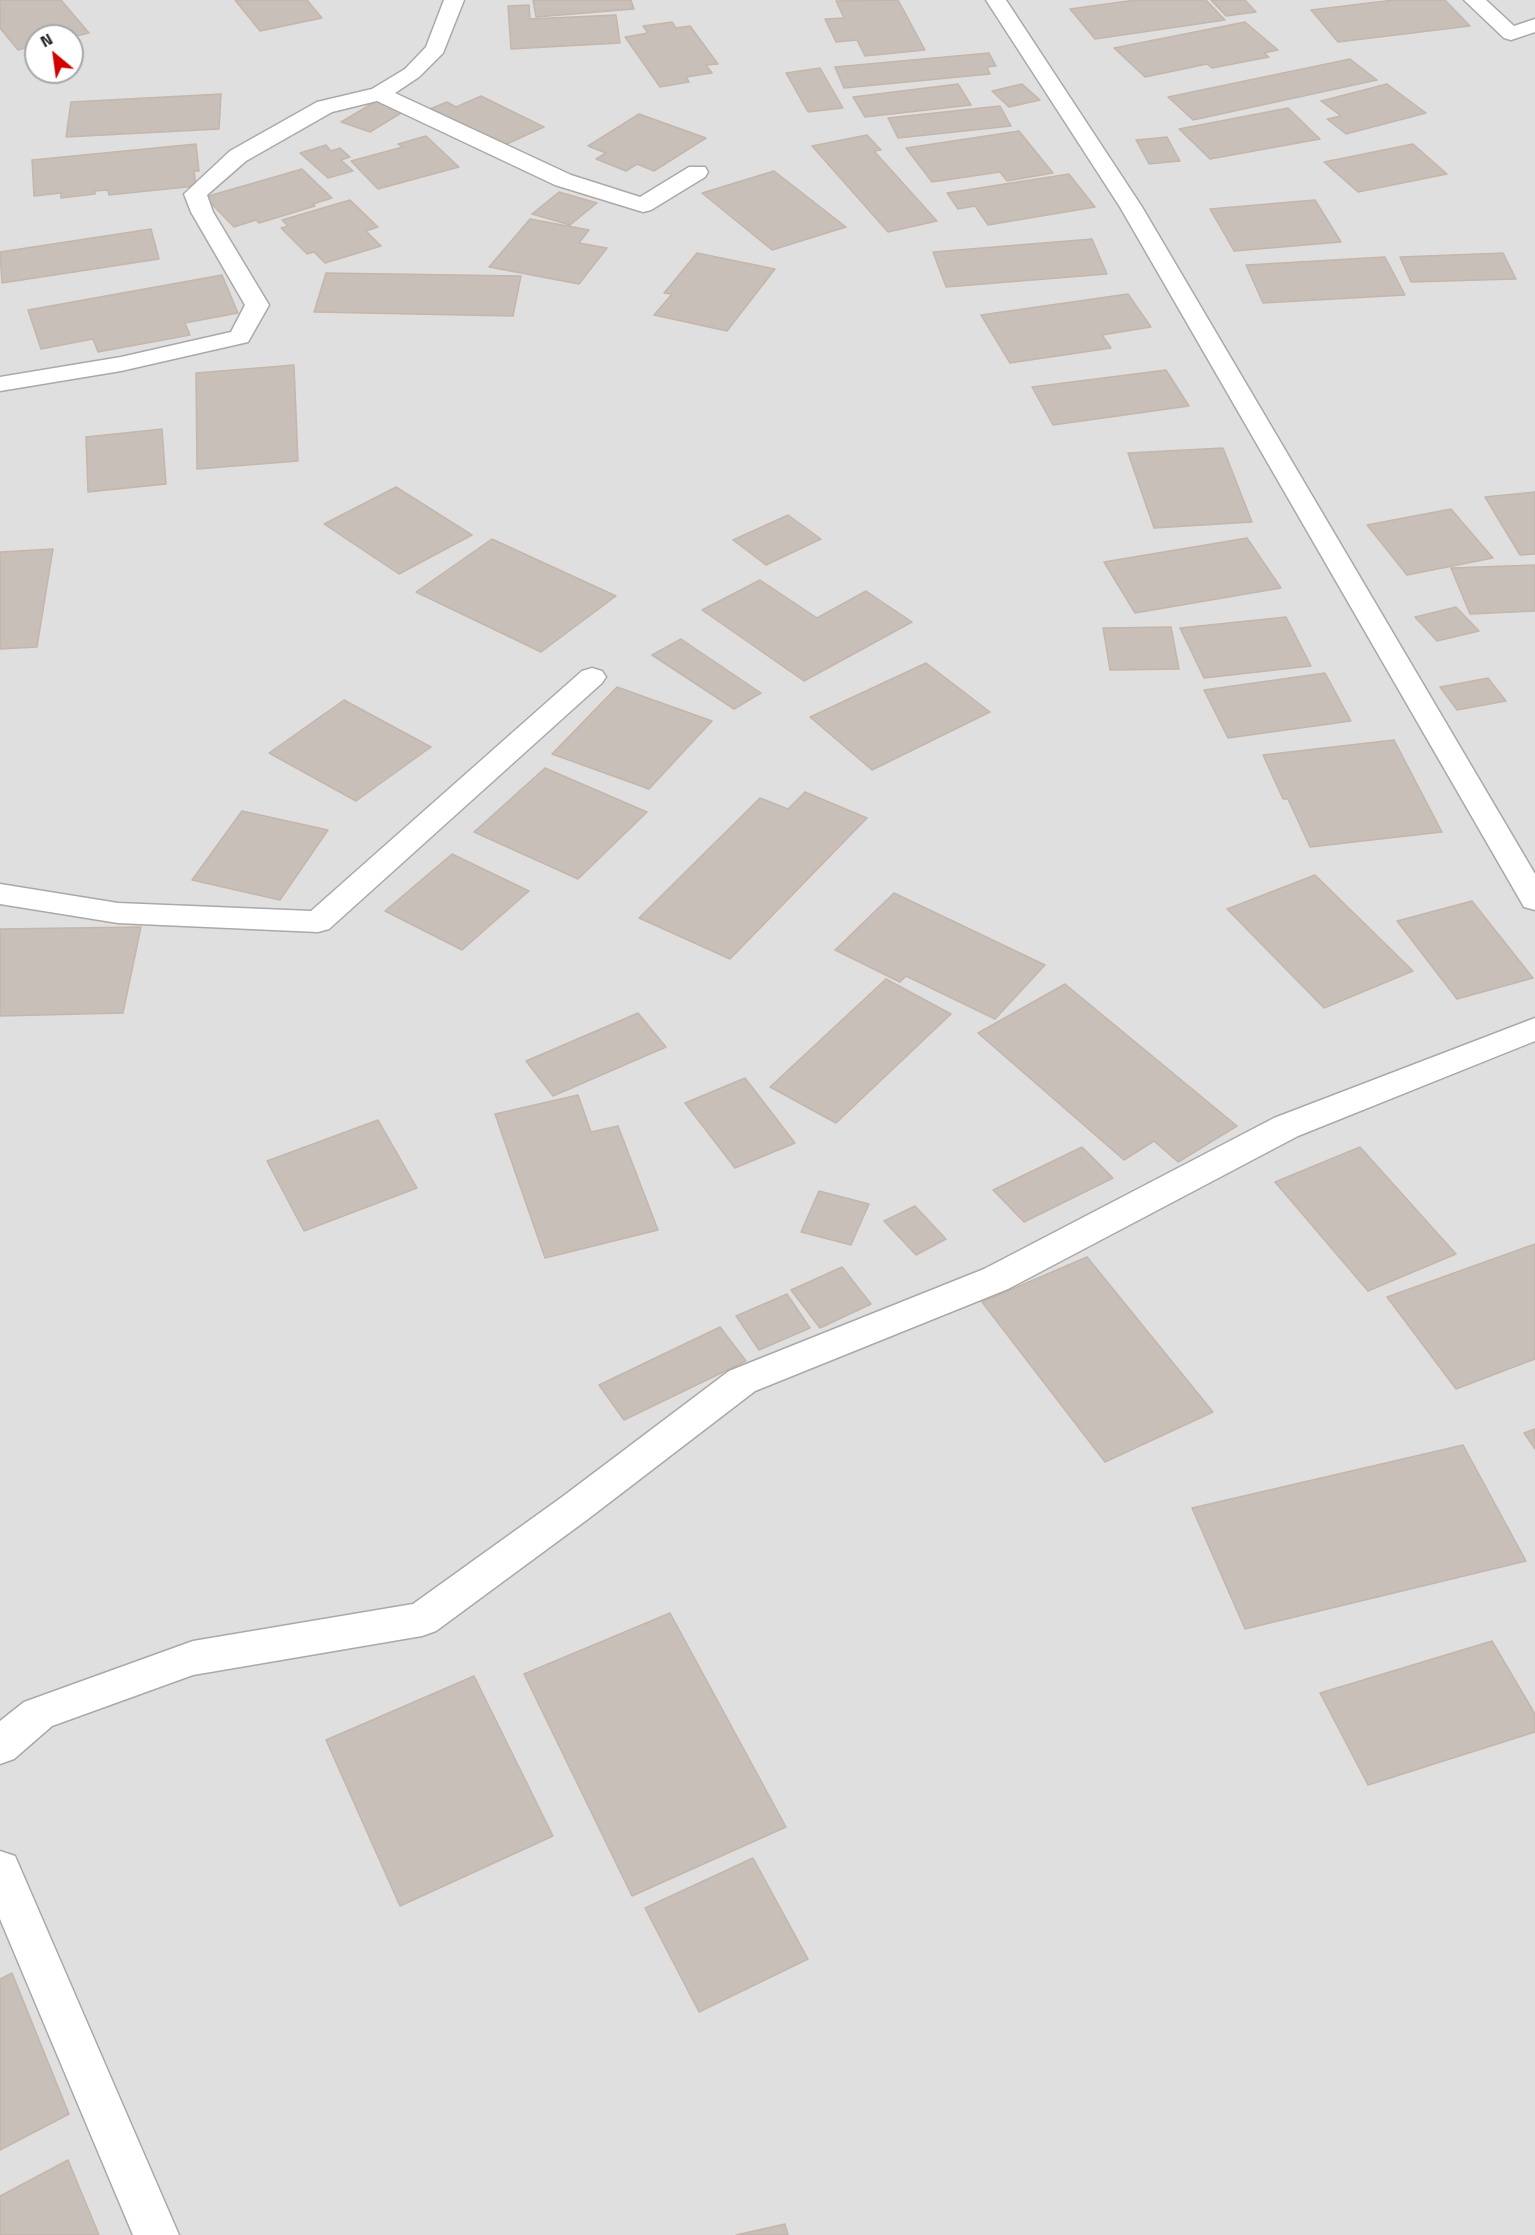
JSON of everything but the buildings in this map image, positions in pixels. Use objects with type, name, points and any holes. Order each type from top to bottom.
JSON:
[{"type":"street","points":[[0,384],[122,364],[240,337],[257,306],[202,212],[195,194],[238,156],[325,107],[379,94],[412,73],[436,49],[454,0]]},
{"type":"street","points":[[996,0],[1131,207],[1535,900]]},
{"type":"street","points":[[1474,0],[1511,34],[1535,25]]},
{"type":"street","points":[[379,94],[563,180],[643,205],[697,172]]},
{"type":"street","points":[[0,894],[118,913],[318,922],[592,677]]},
{"type":"street","points":[[0,1746],[38,1714],[193,1658],[422,1619],[575,1508],[742,1381],[996,1279],[1286,1127],[1535,1029]]},
{"type":"street","points":[[0,1870],[156,2235]]},
{"type":"shaded area","points":[[0,0],[1535,0],[1535,2235],[0,2235]]}]
